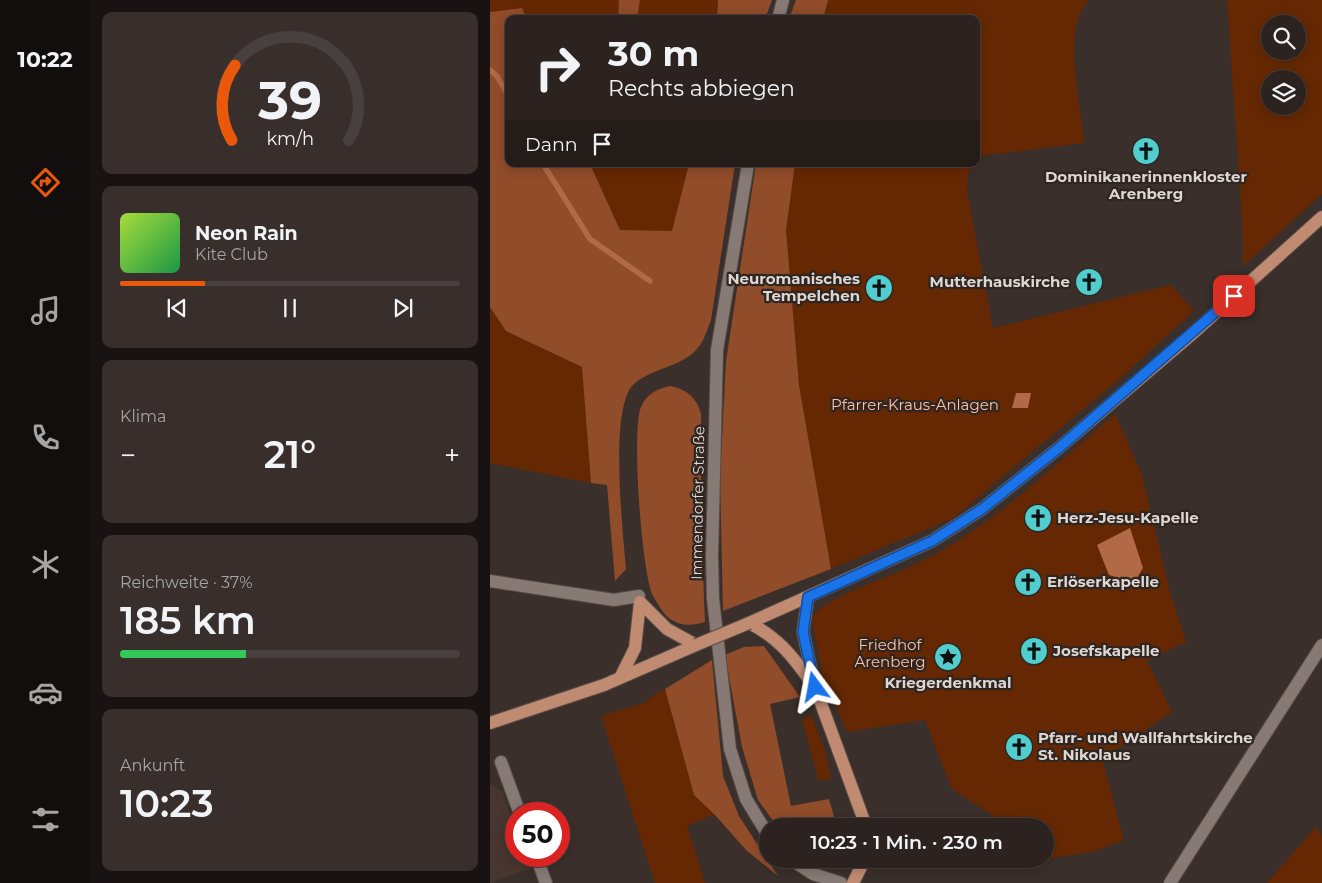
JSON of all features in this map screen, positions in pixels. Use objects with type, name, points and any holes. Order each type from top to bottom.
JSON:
[{"type":"main road","points":[[490,723],[620,678],[749,623],[932,541],[999,497],[1191,335],[1322,217]]},
{"type":"main road","points":[[808,597],[803,632],[815,687],[863,818]]},
{"type":"main road","points":[[620,678],[635,648],[640,602],[667,629],[696,645]]},
{"type":"main road","points":[[749,623],[761,629],[782,646],[815,687]]},
{"type":"main road","points":[[853,883],[860,868]]},
{"type":"street","points":[[779,15],[783,0]]},
{"type":"street","name":"Immendorfer Straße","points":[[748,167],[718,350],[712,547],[713,599],[730,749],[746,799],[759,820]]},
{"type":"street","points":[[490,581],[614,600],[638,596]]},
{"type":"street","points":[[1170,883],[1322,645]]},
{"type":"street","points":[[501,762],[516,802]]},
{"type":"street","points":[[540,867],[546,883]]},
{"type":"street","points":[[804,868],[813,874],[840,883]]},
{"type":"shaded area","points":[[619,0],[640,0],[638,15],[618,15]]},
{"type":"shaded area","points":[[718,0],[772,0],[766,15],[717,15]]},
{"type":"shaded area","points":[[796,0],[828,0],[824,15],[790,15]]},
{"type":"shaded area","points":[[522,8],[525,15],[505,15],[505,167],[591,167],[620,230],[672,231],[688,167],[735,167],[711,320],[703,340],[696,350],[682,361],[640,379],[633,385],[626,398],[621,419],[619,472],[626,569],[615,581],[607,485],[591,483],[582,367],[506,331],[490,307],[490,12]]},
{"type":"shaded area","points":[[756,167],[795,167],[786,230],[799,385],[831,569],[723,611],[720,478],[726,361]]},
{"type":"shaded area","points":[[670,386],[681,389],[690,395],[697,403],[701,414],[701,525],[705,622],[692,625],[680,624],[669,618],[661,610],[653,596],[645,561],[639,502],[637,443],[641,407],[649,395]]},
{"type":"shaded area","points":[[1016,393],[1031,393],[1028,408],[1012,408]]},
{"type":"shaded area","points":[[1130,528],[1143,568],[1134,583],[1109,575],[1097,545]]},
{"type":"shaded area","points":[[764,646],[800,697],[770,704],[791,806],[829,799],[834,818],[771,818],[758,800],[742,747],[725,655],[744,647]]},
{"type":"shaded area","points":[[712,660],[723,776],[739,816],[759,847],[759,861],[746,850],[715,815],[694,795],[665,689]]},
{"type":"shaded area","points":[[490,784],[502,791],[506,802],[505,867],[529,867],[530,869],[490,883]]},
{"type":"shaded area","points":[[768,868],[773,868],[778,876]]},
{"type":"green space","points":[[490,0],[619,0],[618,15],[525,15],[522,8],[490,12]]},
{"type":"green space","points":[[640,0],[718,0],[717,15],[638,15]]},
{"type":"green space","points":[[828,0],[1088,0],[1077,24],[1074,44],[1075,72],[1084,143],[980,156],[980,15],[824,15]]},
{"type":"green space","points":[[1227,0],[1322,0],[1322,194],[1243,266],[1243,234]]},
{"type":"green space","points":[[591,167],[688,167],[673,231],[620,230]]},
{"type":"green space","name":"Pfarrer-Kraus-Anlagen","points":[[795,167],[972,167],[968,174],[967,191],[993,328],[1171,285],[1194,311],[1116,382],[952,519],[831,569],[799,385],[786,230]]},
{"type":"green space","points":[[490,307],[506,331],[582,367],[591,483],[490,463]]},
{"type":"green space","name":"Friedhof Arenberg","points":[[1115,414],[1142,475],[1170,592],[1186,642],[1147,660],[1172,712],[1102,759],[1124,840],[1095,851],[1054,858],[1054,818],[994,818],[952,789],[925,720],[847,732],[822,675],[812,617],[829,603],[842,596],[934,555],[989,519],[1041,478]]},
{"type":"green space","points":[[665,689],[694,795],[715,814],[687,826],[705,883],[655,883],[601,716],[647,702],[653,695]]},
{"type":"green space","points":[[811,715],[825,751],[831,778],[819,781],[802,720]]},
{"type":"green space","points":[[1316,827],[1322,837],[1322,883],[1267,883]]},
{"type":"waterway","points":[[490,70],[497,76],[505,90]]},
{"type":"waterway","points":[[545,167],[590,239],[650,281]]},
{"type":"place","name":"Dominikanerinnenkloster Arenberg","points":[[1146,151]]},
{"type":"place","name":"Mutterhauskirche","points":[[1089,282]]},
{"type":"place","name":"Neuromanisches Tempelchen","points":[[879,288]]},
{"type":"place","name":"Herz-Jesu-Kapelle","points":[[1038,518]]},
{"type":"place","name":"Erlöserkapelle","points":[[1028,582]]},
{"type":"place","name":"Josefskapelle","points":[[1034,651]]},
{"type":"place","name":"Kriegerdenkmal","points":[[948,657]]},
{"type":"place","name":"Pfarr- und Wallfahrtskirche St. Nikolaus","points":[[1019,747]]},
{"type":"route","points":[[815,687],[803,632],[808,597],[932,541],[999,497],[1191,335],[1234,296]]}]
